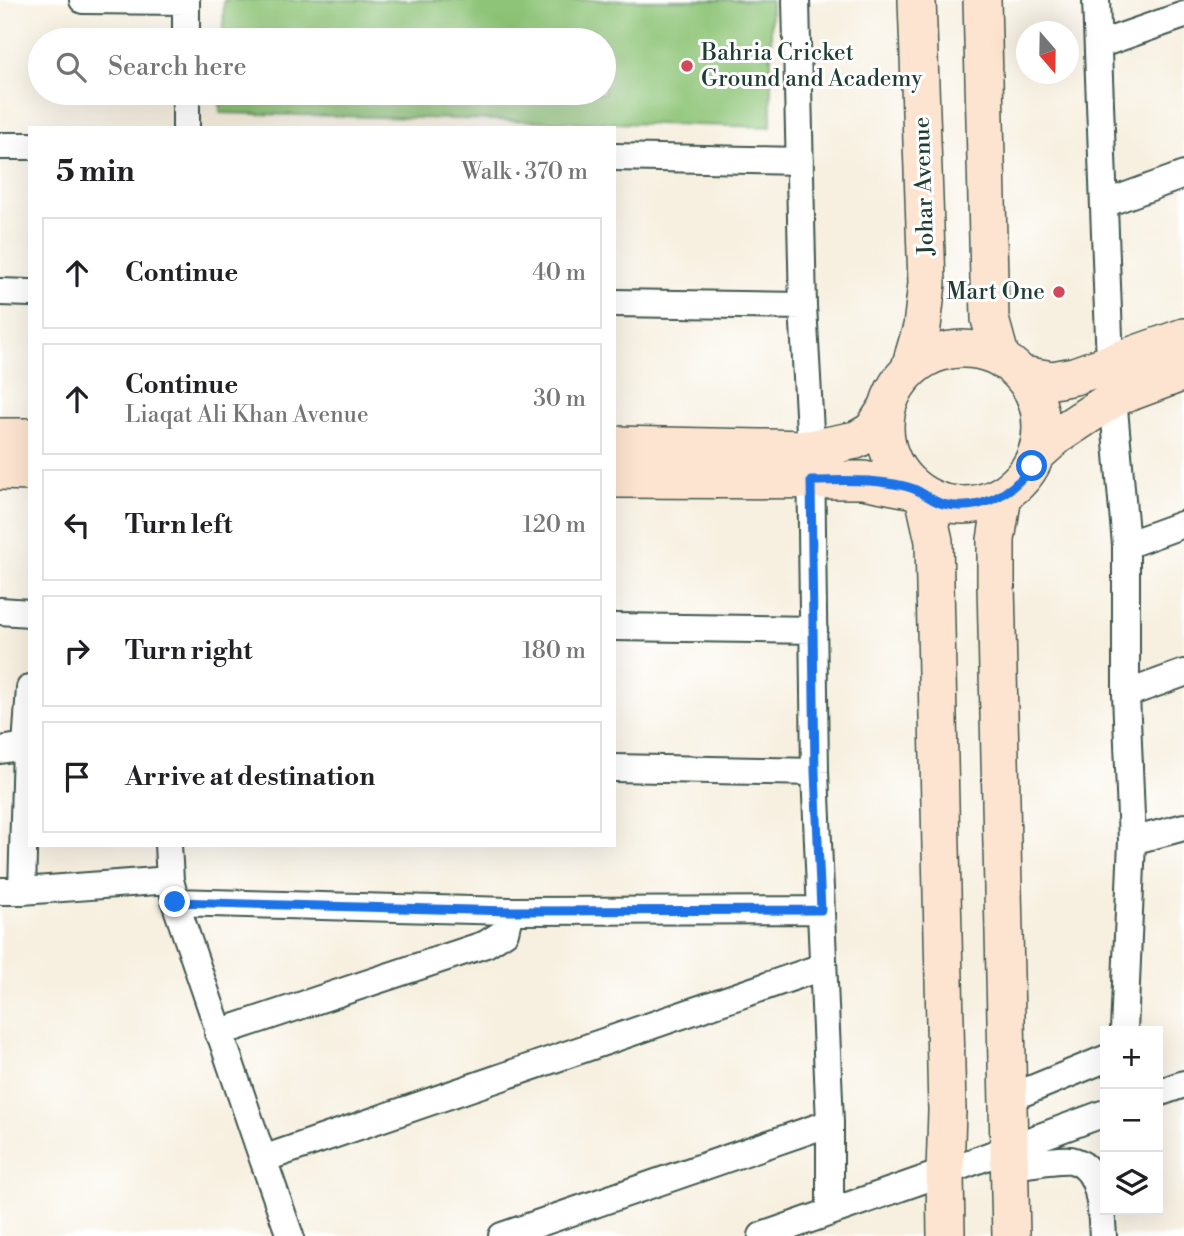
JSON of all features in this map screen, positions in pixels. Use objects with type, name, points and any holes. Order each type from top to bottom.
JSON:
[{"type":"street","points":[[83,0],[186,0],[186,28]]},
{"type":"street","points":[[796,0],[803,306],[811,465],[815,772],[830,1123],[830,1212]]},
{"type":"street","name":"Johar Avenue","points":[[909,371],[922,327],[927,283],[917,0]]},
{"type":"street","points":[[616,445],[811,465],[919,493],[943,504],[964,506],[985,503],[1003,495],[1024,477],[1038,453],[1041,416],[1035,394],[1012,367],[990,319],[982,0]]},
{"type":"street","points":[[1096,0],[1112,380],[1126,545],[1126,694],[1132,841],[1124,1026]]},
{"type":"street","points":[[1098,45],[1184,15]]},
{"type":"street","points":[[186,105],[186,126]]},
{"type":"street","points":[[0,146],[28,146]]},
{"type":"street","points":[[616,157],[800,161]]},
{"type":"street","points":[[1104,204],[1184,175]]},
{"type":"street","points":[[0,292],[28,293]]},
{"type":"street","points":[[616,303],[803,306]]},
{"type":"street","points":[[1038,453],[1112,380],[1184,337]]},
{"type":"street","points":[[616,479],[811,465],[872,431],[887,408],[895,388],[909,371],[925,359],[943,351],[983,351],[1012,367],[1053,380],[1112,380],[1184,372]]},
{"type":"street","points":[[887,408],[884,434],[891,459],[897,471],[919,493],[934,541],[947,1111],[946,1236]]},
{"type":"street","points":[[0,437],[28,437]]},
{"type":"street","points":[[0,471],[28,472]]},
{"type":"street","points":[[1003,495],[996,540],[996,573],[1010,1098],[1011,1236]]},
{"type":"street","points":[[1126,545],[1184,524]]},
{"type":"street","points":[[0,611],[28,613]]},
{"type":"street","points":[[616,627],[814,630]]},
{"type":"street","points":[[1126,694],[1184,674]]},
{"type":"street","points":[[28,695],[13,748],[11,891],[172,891],[510,911],[821,910]]},
{"type":"street","points":[[616,768],[815,772]]},
{"type":"street","points":[[1132,841],[1184,827]]},
{"type":"street","points":[[169,847],[172,891],[218,1033],[290,1236]]},
{"type":"street","points":[[218,1033],[486,944],[505,932],[510,911]]},
{"type":"street","points":[[263,1159],[822,967]]},
{"type":"street","points":[[1010,1098],[1100,1061]]},
{"type":"street","points":[[1163,1091],[1184,1084]]},
{"type":"street","points":[[762,1236],[945,1172],[1010,1157],[1100,1115]]},
{"type":"street","points":[[502,1236],[830,1123]]},
{"type":"street","points":[[1010,1157],[1071,1160],[1086,1169],[1095,1181],[1103,1236]]},
{"type":"green space","name":"Bahria Cricket Ground and Academy","points":[[224,0],[771,0],[771,127],[220,113],[220,105],[616,105],[616,28],[223,28]]},
{"type":"place","name":"Bahria Cricket Ground and Academy","points":[[687,66]]},
{"type":"place","name":"Mart One","points":[[1059,292]]},
{"type":"route","points":[[175,902],[510,911],[821,910],[815,772],[811,481],[863,480],[888,483],[915,490],[943,504],[964,506],[985,503],[1003,495],[1015,487],[1032,466]]}]
